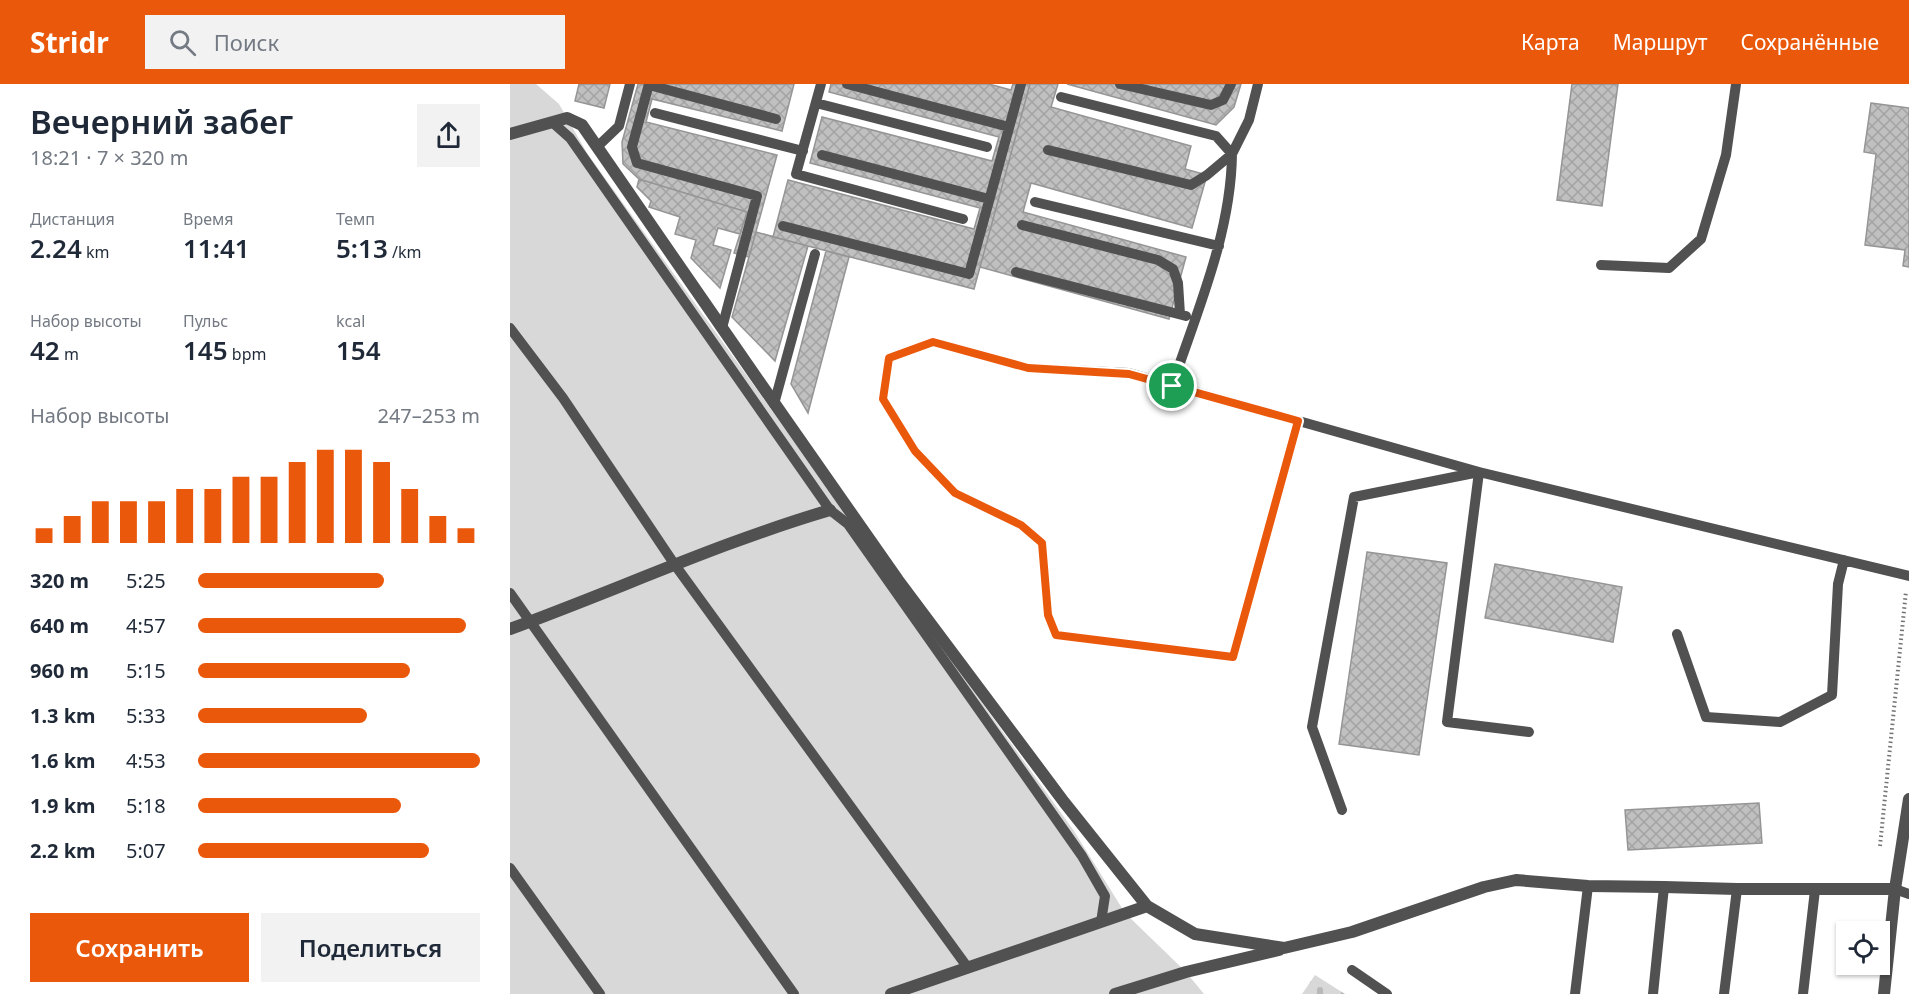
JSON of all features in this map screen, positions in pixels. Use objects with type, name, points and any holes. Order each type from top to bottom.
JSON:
[{"type":"street","points":[[510,134],[567,118],[582,125],[774,404],[905,589],[1064,802],[1147,906],[1195,934],[1284,948]]},
{"type":"street","points":[[510,629],[675,565],[830,510]]},
{"type":"street","points":[[1884,994],[1895,889],[1909,799]]},
{"type":"street","points":[[1115,994],[1186,972],[1352,932],[1484,887],[1516,880],[1588,886],[1895,889]]},
{"type":"street","points":[[891,994],[1147,906]]},
{"type":"lane","points":[[597,147],[619,126],[630,84]]},
{"type":"lane","points":[[722,328],[757,196],[637,163],[632,147],[649,84],[776,119]]},
{"type":"lane","points":[[821,84],[796,174],[963,219]]},
{"type":"lane","points":[[847,84],[1009,127]]},
{"type":"lane","points":[[783,226],[969,274],[1021,84]]},
{"type":"lane","points":[[1120,84],[1211,105],[1223,100],[1231,84]]},
{"type":"lane","points":[[1048,150],[1174,182],[1191,184],[1207,175],[1232,154],[1249,120],[1258,84]]},
{"type":"lane","points":[[1600,265],[1669,268],[1701,239],[1726,155],[1736,84]]},
{"type":"lane","points":[[1061,97],[1216,136],[1232,154],[1232,183],[1219,246],[1172,386]]},
{"type":"lane","points":[[816,103],[987,147]]},
{"type":"lane","points":[[655,113],[803,151]]},
{"type":"lane","points":[[552,122],[570,138],[830,510],[848,524],[1082,855],[1105,896],[1101,922]]},
{"type":"lane","points":[[822,155],[990,199]]},
{"type":"lane","points":[[1035,202],[1219,246]]},
{"type":"lane","points":[[1022,225],[1158,260],[1173,269],[1178,284],[1180,314]]},
{"type":"lane","points":[[774,404],[815,254]]},
{"type":"lane","points":[[1016,272],[1195,318]]},
{"type":"lane","points":[[510,328],[563,398],[675,565],[968,968]]},
{"type":"lane","points":[[1298,421],[1233,657],[1056,635],[1048,615],[1042,543],[1021,525],[955,493],[915,451],[883,399],[889,358],[933,342],[1028,368],[1129,374],[1298,421],[1479,472],[1909,576]]},
{"type":"lane","points":[[1479,472],[1447,722],[1529,732]]},
{"type":"lane","points":[[1342,810],[1312,727],[1354,497],[1479,472]]},
{"type":"lane","points":[[1677,634],[1706,717],[1780,722],[1832,695],[1838,584],[1844,560]]},
{"type":"lane","points":[[510,593],[794,994]]},
{"type":"lane","points":[[510,868],[600,994]]},
{"type":"lane","points":[[1575,994],[1588,886]]},
{"type":"lane","points":[[1653,994],[1664,886]]},
{"type":"lane","points":[[1724,994],[1737,889]]},
{"type":"lane","points":[[1895,889],[1909,894]]},
{"type":"lane","points":[[1803,994],[1815,890]]},
{"type":"lane","points":[[1352,970],[1387,994]]},
{"type":"path","points":[[1880,854],[1909,576]]},
{"type":"green space","points":[[510,84],[536,84],[559,104],[587,153],[1074,831],[1125,913],[1186,972],[1204,994],[510,994]]},
{"type":"green space","points":[[1315,975],[1345,994],[1302,994]]},
{"type":"building","points":[[579,84],[610,84],[604,108],[575,101]]},
{"type":"building","points":[[638,84],[794,84],[782,131],[652,99],[646,122],[777,155],[749,257],[734,253],[747,212],[639,179],[623,164],[622,142]]},
{"type":"building","points":[[831,84],[989,84],[1011,90],[1013,84],[1030,84],[974,289],[773,237],[788,180],[974,229],[980,208],[810,163],[822,117],[992,161],[999,137],[829,92]]},
{"type":"building","points":[[1030,84],[1058,84],[1051,107],[1191,146],[1185,169],[1207,175],[1192,228],[1031,183],[1023,212],[1186,257],[1169,319],[980,267]]},
{"type":"building","points":[[1067,84],[1241,84],[1234,107],[1216,125]]},
{"type":"building","points":[[1572,84],[1618,84],[1602,206],[1557,200]]},
{"type":"building","points":[[1871,103],[1909,108],[1909,267],[1903,266],[1905,250],[1865,245],[1876,154],[1864,152]]},
{"type":"building","points":[[639,179],[747,212],[740,234],[718,228],[713,245],[731,250],[720,288],[691,258],[696,240],[675,234],[680,217],[649,207],[651,201],[637,187]]},
{"type":"building","points":[[756,232],[808,246],[775,361],[732,317]]},
{"type":"building","points":[[826,251],[849,257],[808,413],[791,384]]},
{"type":"building","points":[[1367,552],[1447,563],[1419,755],[1339,744]]},
{"type":"building","points":[[1495,564],[1622,587],[1613,642],[1485,618]]},
{"type":"building","points":[[1759,803],[1762,843],[1628,850],[1625,810]]},
{"type":"route","points":[[933,342],[1028,368],[1129,374],[1172,386],[1298,421],[1233,657],[1056,635],[1048,615],[1042,543],[1021,525],[955,493],[915,451],[883,399],[889,358],[933,342]]}]
